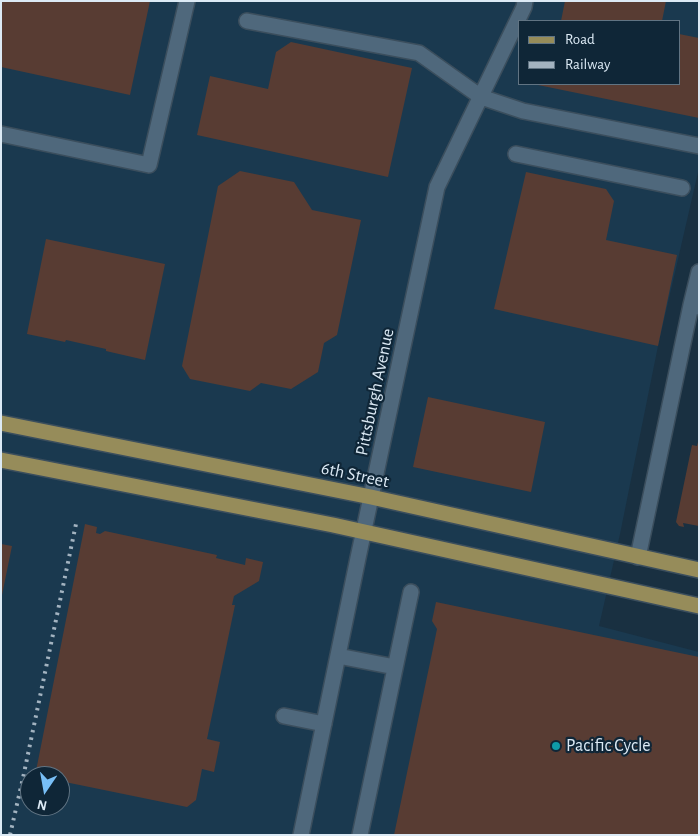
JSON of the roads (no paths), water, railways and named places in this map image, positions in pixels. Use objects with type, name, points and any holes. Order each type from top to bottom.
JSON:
[{"type":"main road","name":"6th Street","points":[[1,423],[372,497],[699,570]]},
{"type":"main road","points":[[1,460],[364,532],[699,606]]},
{"type":"street","points":[[1,134],[149,165],[187,1]]},
{"type":"street","name":"Pittsburgh Avenue","points":[[301,835],[438,187],[524,7],[525,1]]},
{"type":"street","points":[[247,21],[419,54],[481,97],[522,110],[699,146]]},
{"type":"street","points":[[516,154],[682,188]]},
{"type":"street","points":[[638,557],[695,306],[699,272]]},
{"type":"street","points":[[360,835],[411,592]]},
{"type":"street","points":[[338,656],[395,667]]},
{"type":"street","points":[[284,716],[324,724]]},
{"type":"railway","points":[[10,835],[76,524]]},
{"type":"place","name":"Pacific Cycle","points":[[556,746]]}]
